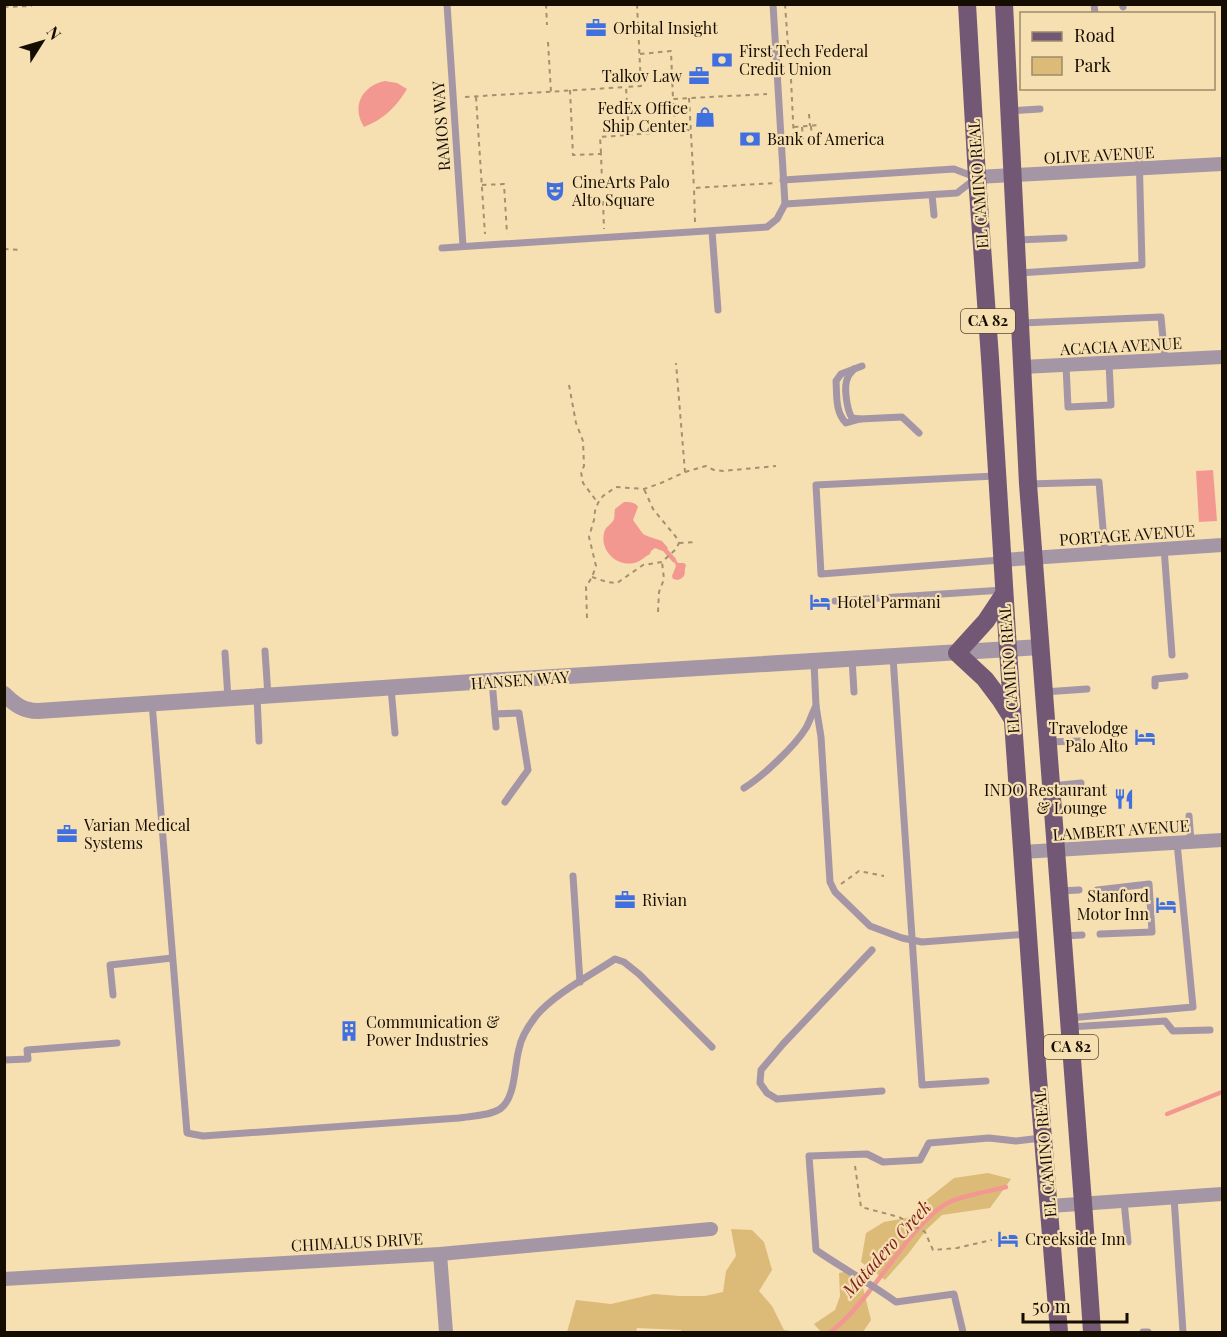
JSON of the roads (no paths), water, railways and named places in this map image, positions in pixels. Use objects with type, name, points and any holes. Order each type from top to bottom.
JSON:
[{"type":"main road","name":"EL CAMINO REAL","points":[[967,4],[1008,650],[1059,1332]]},
{"type":"main road","name":"EL CAMINO REAL","points":[[1004,4],[1029,484],[1092,1332]]},
{"type":"main road","points":[[1004,592],[986,621],[957,652],[985,679],[1013,720]]},
{"type":"street","name":"OLIVE AVENUE","points":[[977,177],[1222,164]]},
{"type":"street","name":"ACACIA AVENUE","points":[[1022,367],[1222,357]]},
{"type":"street","name":"PORTAGE AVENUE","points":[[1002,560],[1222,545]]},
{"type":"street","name":"HANSEN WAY","points":[[4,694],[18,706],[31,711],[1041,647]]},
{"type":"street","name":"LAMBERT AVENUE","points":[[1022,852],[1222,840]]},
{"type":"street","points":[[1050,1206],[1222,1194]]},
{"type":"street","name":"CHIMALUS DRIVE","points":[[4,1279],[440,1254],[711,1229]]},
{"type":"street","points":[[440,1254],[446,1332]]},
{"type":"lane","name":"RAMOS WAY","points":[[447,4],[462,246]]},
{"type":"lane","points":[[442,248],[767,227],[777,219],[785,204],[772,4]]},
{"type":"lane","points":[[1010,111],[1040,109]]},
{"type":"lane","points":[[1017,273],[1142,265],[1139,151]]},
{"type":"lane","points":[[783,181],[954,169],[977,177]]},
{"type":"lane","points":[[785,204],[957,193],[977,177]]},
{"type":"lane","points":[[932,195],[934,215]]},
{"type":"lane","points":[[712,231],[718,310]]},
{"type":"lane","points":[[1016,240],[1064,238]]},
{"type":"lane","points":[[1020,323],[1161,317],[1165,360]]},
{"type":"lane","points":[[1066,366],[1068,407],[1111,405],[1109,363]]},
{"type":"lane","points":[[862,366],[842,374],[836,381],[841,418],[846,423],[860,419],[902,417],[919,433]]},
{"type":"lane","points":[[998,476],[816,485],[821,574],[1002,560]]},
{"type":"lane","points":[[1029,484],[1099,482],[1105,552]]},
{"type":"lane","points":[[1164,548],[1172,655]]},
{"type":"lane","points":[[835,601],[1004,592]]},
{"type":"lane","points":[[260,741],[264,651]]},
{"type":"lane","points":[[225,653],[228,698]]},
{"type":"lane","points":[[893,657],[922,1085],[986,1081]]},
{"type":"lane","points":[[852,659],[854,692]]},
{"type":"lane","points":[[814,662],[830,882],[835,892],[870,926],[902,938],[922,942],[1028,934]]},
{"type":"lane","points":[[1155,686],[1155,679],[1185,676]]},
{"type":"lane","points":[[492,681],[496,727]]},
{"type":"lane","points":[[391,688],[395,733]]},
{"type":"lane","points":[[1044,692],[1087,689]]},
{"type":"lane","points":[[152,703],[187,1133],[203,1136],[459,1118],[499,1110],[511,1095],[519,1048],[524,1035],[537,1015],[552,1000],[615,959],[624,962],[639,974],[712,1047]]},
{"type":"lane","points":[[744,788],[756,780],[799,738],[816,706]]},
{"type":"lane","points":[[495,714],[519,713],[528,770],[505,802]]},
{"type":"lane","points":[[1048,742],[1080,741]]},
{"type":"lane","points":[[1051,786],[1081,783]]},
{"type":"lane","points":[[1189,816],[1191,842]]},
{"type":"lane","points":[[1069,1022],[1193,1007],[1177,843]]},
{"type":"lane","points":[[573,876],[579,982]]},
{"type":"lane","points":[[1097,890],[1149,884],[1152,932],[1100,934]]},
{"type":"lane","points":[[1059,891],[1079,890]]},
{"type":"lane","points":[[1063,936],[1082,935]]},
{"type":"lane","points":[[872,950],[768,1061],[761,1070],[760,1083],[767,1093],[777,1099],[882,1091]]},
{"type":"lane","points":[[113,995],[110,965],[172,958]]},
{"type":"lane","points":[[1069,1022],[1165,1021],[1173,1031],[1210,1030]]},
{"type":"lane","points":[[4,1060],[28,1059],[27,1050],[117,1042]]},
{"type":"lane","points":[[963,1332],[954,1294],[896,1302],[816,1250],[809,1156],[867,1154],[884,1162],[920,1160],[929,1143],[989,1138],[1016,1141],[1044,1138]]},
{"type":"lane","points":[[1174,1197],[1183,1332]]},
{"type":"lane","points":[[1124,1201],[1128,1242]]},
{"type":"waterway","points":[[666,551],[674,560]]},
{"type":"waterway","name":"Matadero Creek","points":[[1167,1114],[1222,1092]]},
{"type":"waterway","name":"Matadero Creek","points":[[831,1332],[854,1310],[914,1233],[936,1211],[959,1199],[1006,1187]]},
{"type":"place","name":"Orbital Insight","points":[[596,28]]},
{"type":"place","name":"First Tech Federal Credit Union","points":[[722,60]]},
{"type":"place","name":"Talkov Law","points":[[699,76]]},
{"type":"place","name":"FedEx Office Ship Center","points":[[705,117]]},
{"type":"place","name":"Bank of America","points":[[750,139]]},
{"type":"place","name":"CineArts Palo Alto Square","points":[[555,191]]},
{"type":"place","name":"Hotel Parmani","points":[[820,602]]},
{"type":"place","name":"Travelodge Palo Alto","points":[[1145,737]]},
{"type":"place","name":"INDO Restaurant & Lounge","points":[[1124,799]]},
{"type":"place","name":"Varian Medical Systems","points":[[67,834]]},
{"type":"place","name":"Rivian","points":[[625,900]]},
{"type":"place","name":"Stanford Motor Inn","points":[[1166,905]]},
{"type":"place","name":"Communication & Power Industries","points":[[349,1031]]},
{"type":"place","name":"Creekside Inn","points":[[1008,1239]]}]
